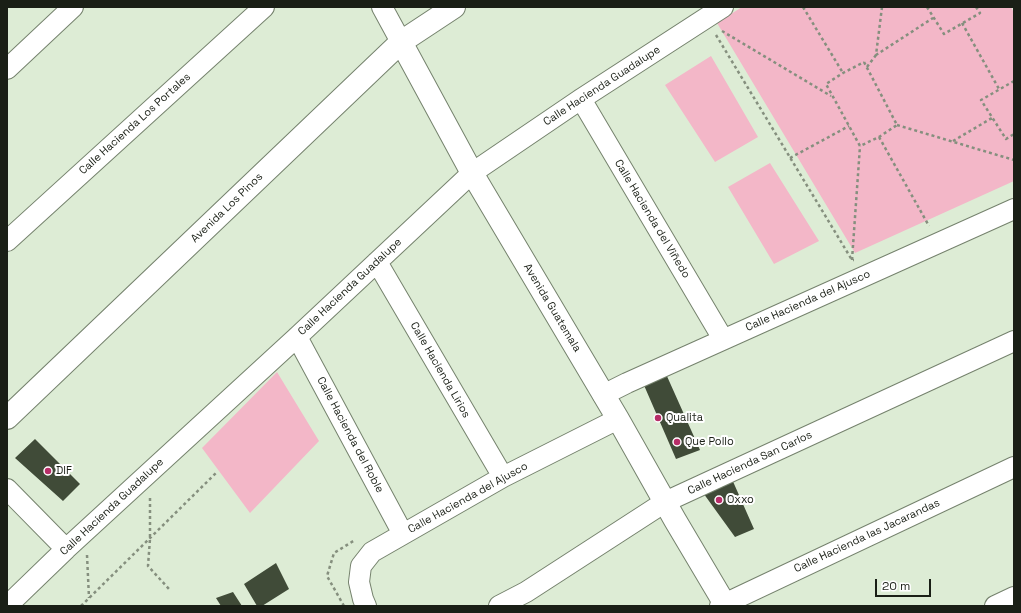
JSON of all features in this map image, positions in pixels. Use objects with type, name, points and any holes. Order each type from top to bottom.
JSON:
[{"type":"street","points":[[7,69],[73,7]]},
{"type":"street","name":"Calle Hacienda Los Portales","points":[[7,241],[264,7]]},
{"type":"street","name":"Avenida Guatemala","points":[[382,7],[472,173],[618,419],[678,527],[724,605]]},
{"type":"street","name":"Avenida Los Pinos","points":[[7,418],[401,42],[454,7]]},
{"type":"street","name":"Calle Hacienda Guadalupe","points":[[7,606],[66,549],[297,337],[472,173],[581,99],[723,7]]},
{"type":"street","name":"Calle Hacienda del Viñedo","points":[[581,99],[723,340]]},
{"type":"street","name":"Calle Hacienda del Ajusco","points":[[603,395],[1014,209]]},
{"type":"street","name":"Calle Hacienda Lirios","points":[[377,262],[503,477]]},
{"type":"street","name":"Calle Hacienda del Roble","points":[[297,337],[403,534]]},
{"type":"street","name":"Calle Hacienda San Carlos","points":[[499,606],[526,592],[665,502],[1014,341]]},
{"type":"street","name":"Calle Hacienda del Ajusco","points":[[366,606],[359,582],[361,566],[372,552],[503,477],[618,419]]},
{"type":"street","name":"Calle Hacienda las Jacarandas","points":[[724,605],[1014,467]]},
{"type":"street","points":[[7,489],[66,549]]},
{"type":"path","points":[[803,7],[843,73]]},
{"type":"path","points":[[876,56],[882,7]]},
{"type":"path","points":[[927,7],[944,34],[980,12],[976,7]]},
{"type":"path","points":[[867,67],[876,56],[933,18]]},
{"type":"path","points":[[962,23],[999,89]]},
{"type":"path","points":[[712,29],[852,260]]},
{"type":"path","points":[[721,30],[832,96]]},
{"type":"path","points":[[852,260],[860,146],[826,84],[843,73],[864,62],[897,125],[1014,160]]},
{"type":"path","points":[[1014,81],[981,100],[1006,139],[1014,134]]},
{"type":"path","points":[[952,142],[992,118]]},
{"type":"path","points":[[860,146],[879,137],[897,125]]},
{"type":"path","points":[[790,158],[849,126]]},
{"type":"path","points":[[879,137],[929,226],[936,223]]},
{"type":"path","points":[[852,260],[859,257]]},
{"type":"path","points":[[82,606],[216,472]]},
{"type":"path","points":[[150,493],[150,539],[148,566],[169,589]]},
{"type":"path","points":[[344,606],[327,576],[334,553],[358,538]]},
{"type":"path","points":[[87,554],[89,599]]},
{"type":"shaded area","points":[[742,7],[1011,7],[1014,13],[1014,181],[855,253],[717,23]]},
{"type":"shaded area","points":[[711,56],[758,137],[715,162],[665,85]]},
{"type":"shaded area","points":[[770,163],[819,241],[774,264],[728,187]]},
{"type":"shaded area","points":[[277,372],[319,441],[250,513],[202,448]]},
{"type":"building","points":[[666,374],[700,450],[676,459],[643,383]]},
{"type":"building","name":"DIF","points":[[35,439],[80,484],[63,501],[15,458]]},
{"type":"building","points":[[731,477],[754,529],[735,537],[701,490]]},
{"type":"building","points":[[276,563],[289,589],[262,606],[257,606],[244,584]]},
{"type":"building","points":[[233,592],[242,606],[221,606],[216,598]]},
{"type":"place","name":"Qualita","points":[[658,418]]},
{"type":"place","name":"Que Pollo","points":[[677,442]]},
{"type":"place","name":"DIF","points":[[48,471]]},
{"type":"place","name":"Oxxo","points":[[719,500]]}]
